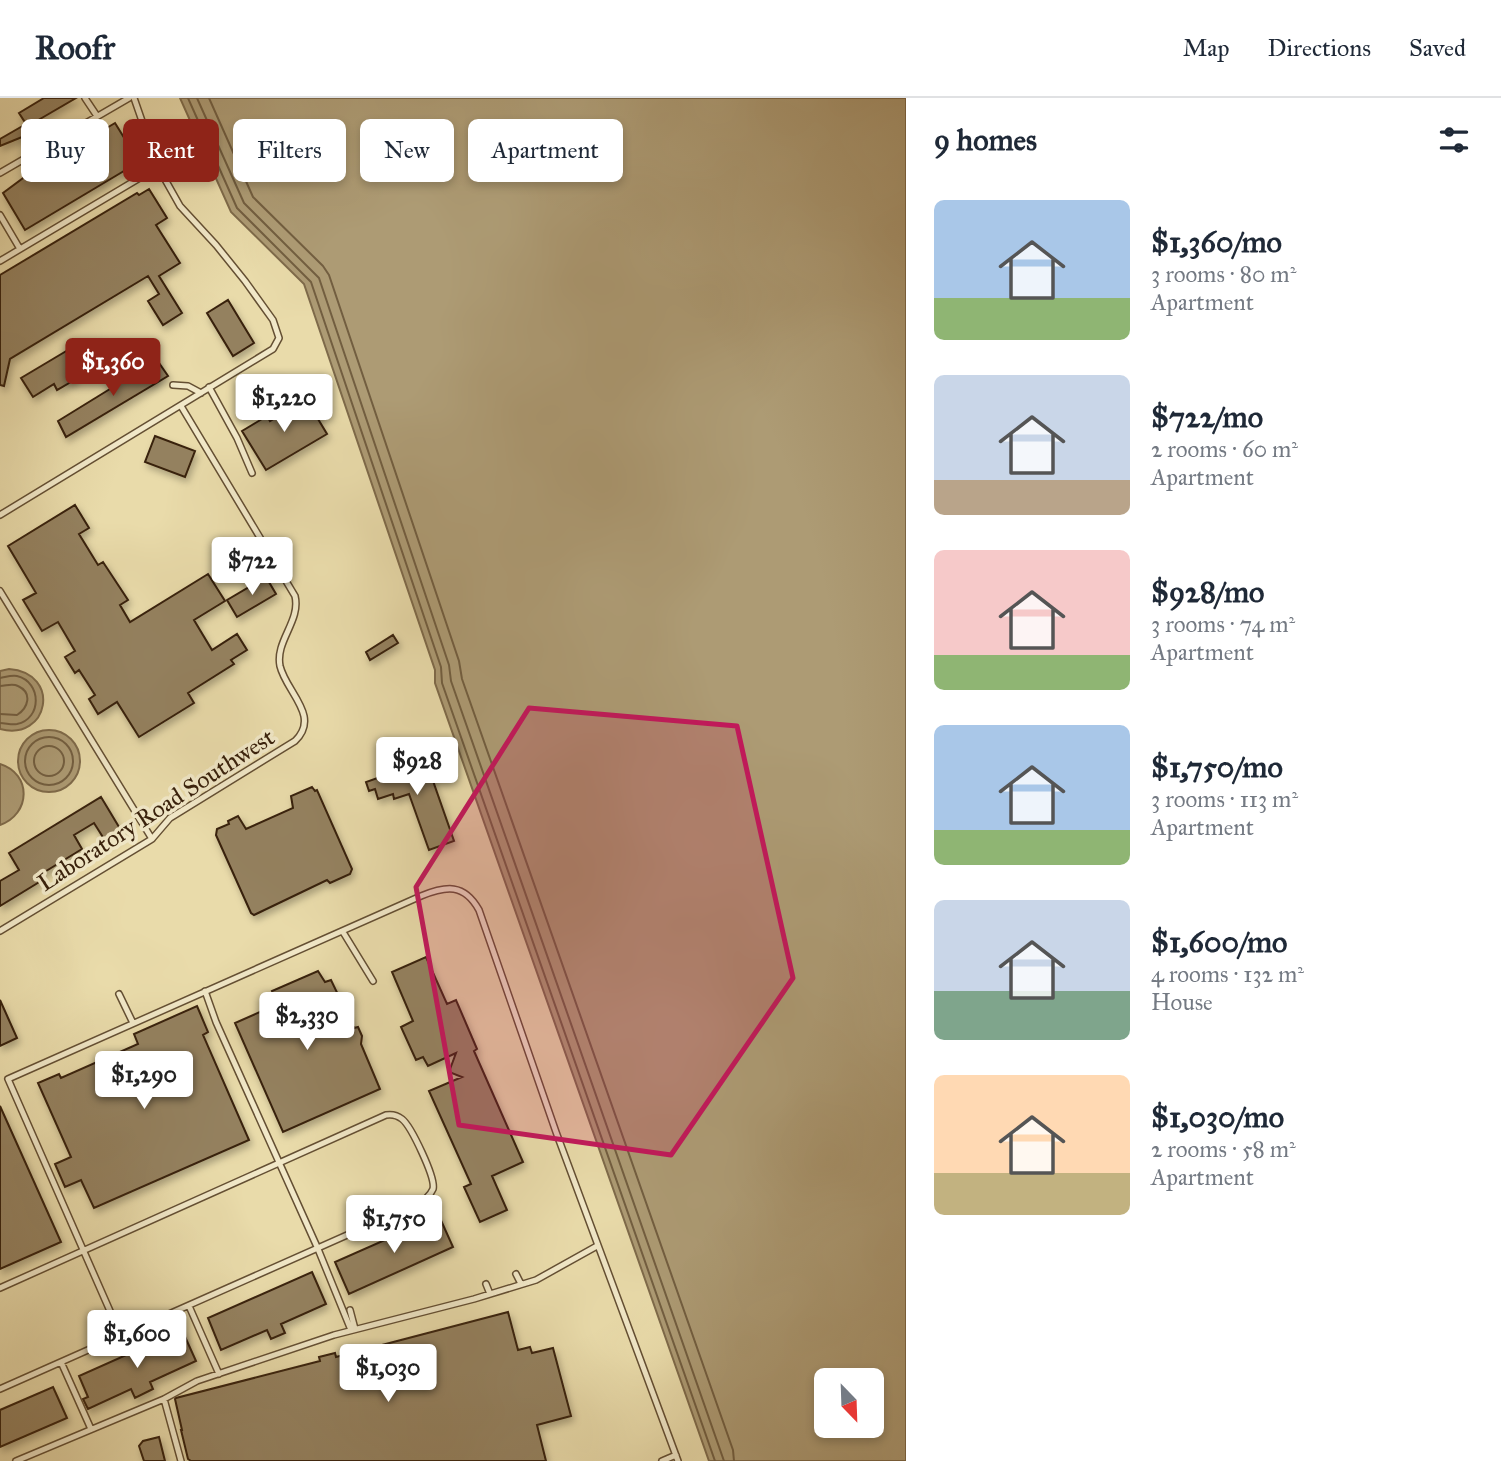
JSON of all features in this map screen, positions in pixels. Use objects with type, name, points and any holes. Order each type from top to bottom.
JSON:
[{"type":"lane","points":[[85,98],[97,116]]},
{"type":"lane","points":[[0,173],[132,98],[140,119]]},
{"type":"lane","points":[[0,261],[133,182]]},
{"type":"lane","points":[[0,515],[272,349],[279,338],[278,329],[238,272],[180,206],[166,182]]},
{"type":"lane","points":[[0,215],[20,249]]},
{"type":"lane","points":[[173,386],[188,386],[201,393]]},
{"type":"lane","points":[[209,387],[237,438],[252,473]]},
{"type":"lane","name":"Laboratory Road Southwest","points":[[0,931],[152,839],[170,818],[295,741],[302,734],[305,715],[285,679],[279,662],[296,611],[295,596],[181,406]]},
{"type":"lane","points":[[0,591],[152,839]]},
{"type":"lane","points":[[0,1083],[343,932],[378,913],[439,889],[459,890],[474,901],[597,1246],[677,1458],[662,1461]]},
{"type":"lane","points":[[343,932],[373,981]]},
{"type":"lane","points":[[205,991],[216,1022],[353,1330]]},
{"type":"lane","points":[[119,994],[133,1023]]},
{"type":"lane","points":[[8,1079],[121,1336]]},
{"type":"lane","points":[[0,1288],[386,1115],[401,1118],[410,1128],[433,1181],[433,1189],[426,1199],[0,1389]]},
{"type":"lane","points":[[16,1461],[164,1399],[197,1381],[353,1330],[536,1280],[597,1246]]},
{"type":"lane","points":[[516,1274],[521,1284]]},
{"type":"lane","points":[[486,1284],[490,1294]]},
{"type":"lane","points":[[454,1294],[457,1303]]},
{"type":"lane","points":[[189,1306],[219,1374]]},
{"type":"lane","points":[[350,1310],[353,1330]]},
{"type":"lane","points":[[61,1362],[91,1429]]},
{"type":"lane","points":[[164,1399],[181,1461]]},
{"type":"highlighted area","points":[[529,708],[737,726],[793,978],[671,1155],[459,1125],[416,887]]},
{"type":"water","points":[[180,98],[906,98],[906,1461],[709,1461],[435,683],[435,670],[304,284],[231,212],[218,182],[219,119],[189,119]]},
{"type":"water","points":[[9,669],[26,673],[37,682],[42,693],[43,705],[38,717],[30,726],[17,730],[0,729],[0,671]]},
{"type":"water","points":[[49,730],[71,739],[80,761],[71,783],[49,792],[27,783],[18,761],[27,739]]},
{"type":"water","points":[[0,764],[18,776],[24,794],[18,812],[0,825]]},
{"type":"building","points":[[44,98],[76,98],[40,119],[23,119],[19,113]]},
{"type":"building","points":[[115,123],[123,136],[123,172],[109,180],[109,127]]},
{"type":"building","points":[[21,127],[21,137],[0,146],[0,139]]},
{"type":"building","points":[[21,180],[21,182],[105,182],[25,230],[3,193]]},
{"type":"building","points":[[149,189],[167,218],[156,225],[180,263],[159,276],[182,313],[163,325],[148,301],[159,294],[148,276],[10,359],[4,386],[0,385],[0,275],[137,193],[139,195]]},
{"type":"building","points":[[228,300],[254,343],[233,356],[207,313]]},
{"type":"building","points":[[68,350],[80,369],[72,373],[76,379],[57,390],[54,384],[33,397],[21,378]]},
{"type":"building","points":[[157,360],[168,376],[66,437],[58,421]]},
{"type":"building","points":[[306,399],[327,434],[266,470],[242,431],[267,416],[270,421]]},
{"type":"building","points":[[155,436],[195,451],[185,477],[145,462]]},
{"type":"building","points":[[75,505],[89,528],[79,534],[98,565],[103,562],[128,600],[120,605],[130,622],[208,574],[225,601],[194,620],[212,650],[237,634],[247,650],[231,660],[234,664],[188,693],[194,703],[139,737],[117,702],[98,714],[89,699],[95,695],[79,670],[75,673],[65,657],[75,651],[58,622],[42,631],[23,600],[36,593],[8,546]]},
{"type":"building","points":[[266,577],[276,594],[237,617],[227,600]]},
{"type":"building","points":[[393,635],[398,643],[370,660],[366,652]]},
{"type":"building","points":[[418,752],[422,763],[426,761],[454,841],[429,850],[409,794],[394,799],[393,794],[378,799],[375,789],[369,791],[366,782],[400,770],[397,759]]},
{"type":"building","points":[[312,787],[317,790],[352,869],[350,874],[330,883],[327,880],[254,915],[216,835],[217,829],[238,816],[246,829],[293,808],[291,796]]},
{"type":"building","points":[[101,797],[122,832],[106,842],[94,823],[74,835],[82,849],[38,876],[41,881],[0,906],[0,881],[19,870],[9,853]]},
{"type":"building","points":[[426,957],[447,1004],[456,1000],[477,1049],[474,1051],[523,1162],[492,1176],[507,1210],[480,1222],[464,1187],[471,1184],[429,1091],[462,1077],[449,1072],[456,1053],[428,1066],[423,1057],[416,1060],[401,1027],[413,1021],[392,972]]},
{"type":"building","points":[[318,971],[325,982],[331,980],[354,1028],[358,1027],[362,1036],[361,1044],[380,1089],[283,1132],[235,1023],[278,1004],[272,991]]},
{"type":"building","points":[[0,1000],[17,1038],[0,1046]]},
{"type":"building","points":[[197,1006],[208,1032],[203,1035],[249,1140],[94,1208],[81,1180],[65,1187],[55,1164],[71,1157],[38,1083],[59,1074],[61,1078],[138,1044],[134,1034]]},
{"type":"building","points":[[0,1106],[61,1242],[0,1269]]},
{"type":"building","points":[[439,1216],[453,1247],[349,1294],[335,1262]]},
{"type":"building","points":[[312,1272],[326,1304],[281,1324],[285,1333],[271,1339],[267,1330],[221,1350],[208,1318]]},
{"type":"building","points":[[508,1312],[518,1350],[530,1347],[532,1353],[553,1348],[571,1416],[537,1425],[546,1461],[188,1459],[176,1398],[320,1361],[319,1357],[335,1353],[336,1357]]},
{"type":"building","points":[[182,1330],[196,1361],[150,1382],[153,1389],[135,1398],[131,1389],[88,1409],[83,1399],[88,1397],[79,1376]]},
{"type":"building","points":[[53,1387],[67,1418],[0,1447],[0,1410]]},
{"type":"building","points":[[159,1437],[165,1461],[144,1461],[139,1446],[143,1441]]}]
